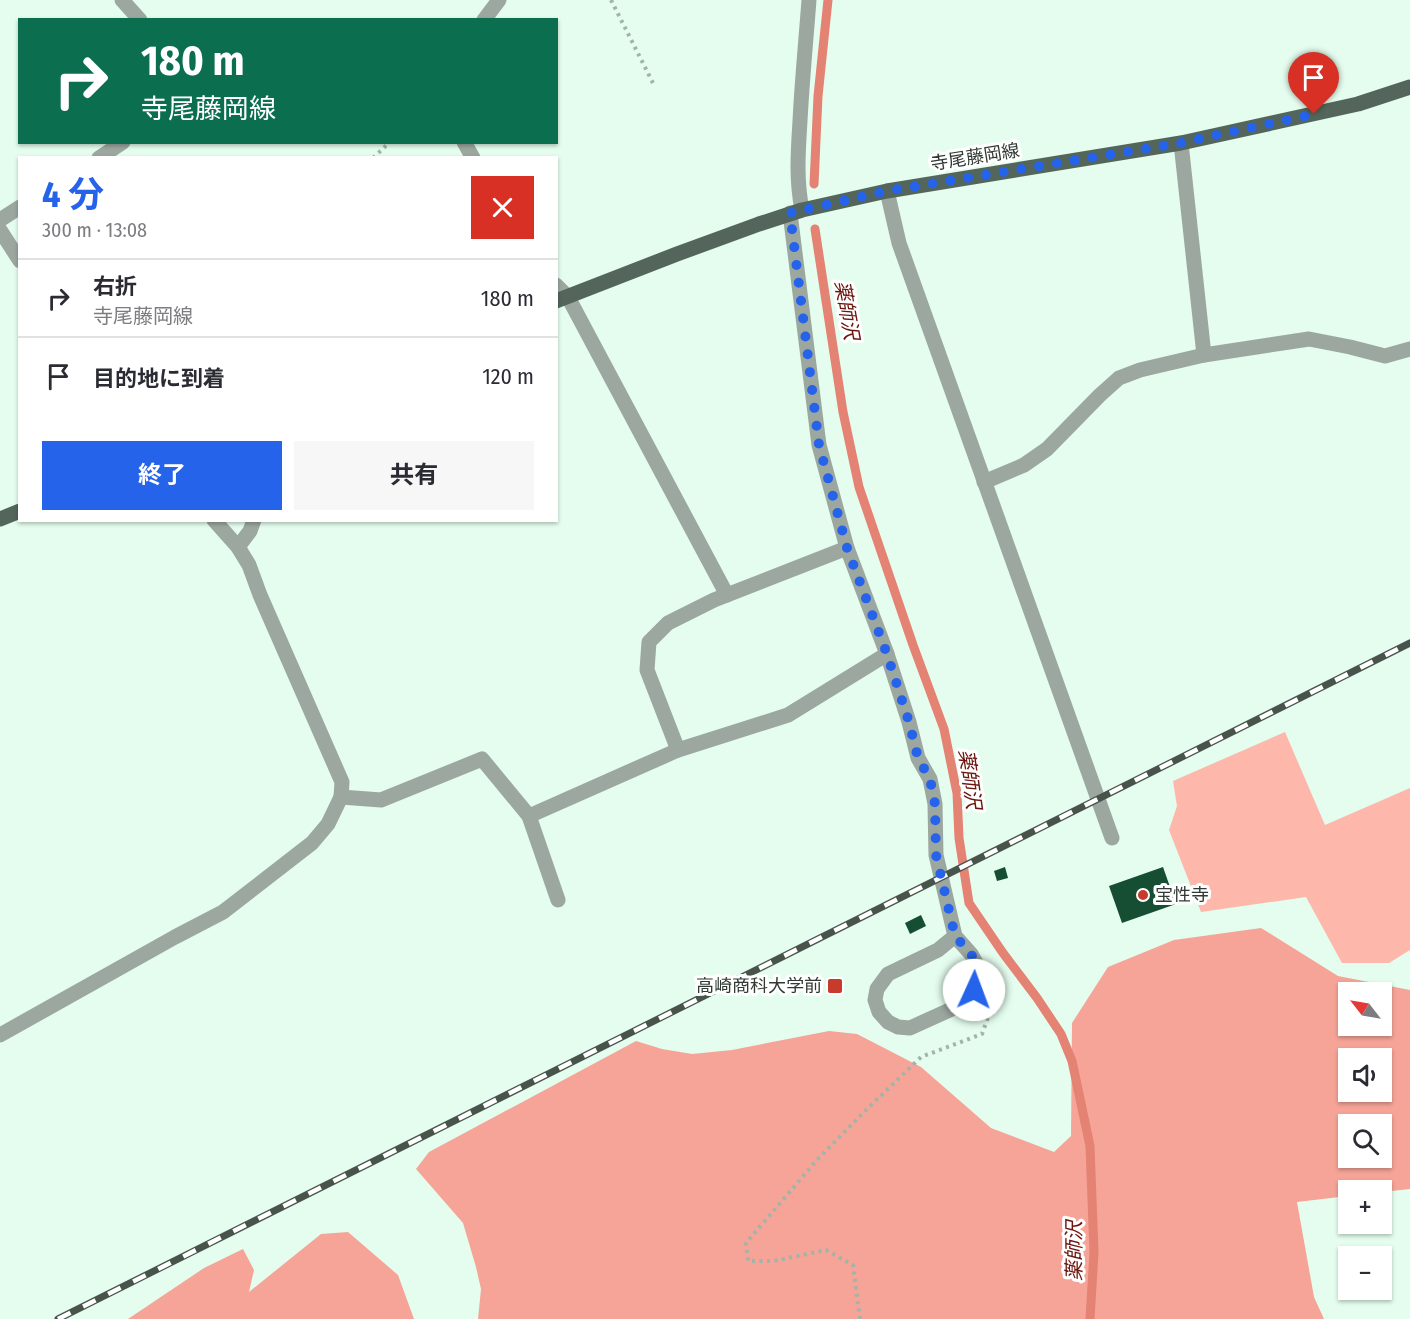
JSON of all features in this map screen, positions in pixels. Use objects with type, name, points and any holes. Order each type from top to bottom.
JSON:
[{"type":"main road","name":"寺尾藤岡線","points":[[562,299],[677,254],[796,212],[887,191],[1181,143],[1358,104],[1410,87]]},
{"type":"main road","points":[[0,519],[18,512]]},
{"type":"street","points":[[122,0],[138,18]]},
{"type":"street","points":[[486,18],[499,0]]},
{"type":"street","points":[[809,0],[802,78],[797,172],[799,192],[796,212],[819,445],[847,548],[887,654],[918,758],[930,779],[935,804],[936,855],[955,936],[971,954],[976,963],[978,975],[974,990],[965,1003],[910,1028],[898,1027],[888,1022],[879,1012],[875,1000],[877,989],[888,974],[938,950],[955,936]]},
{"type":"street","points":[[1181,143],[1204,355]]},
{"type":"street","points":[[102,156],[120,144]]},
{"type":"street","points":[[887,191],[899,243],[1112,838]]},
{"type":"street","points":[[0,220],[18,208]]},
{"type":"street","points":[[0,230],[18,258]]},
{"type":"street","points":[[562,299],[727,595]]},
{"type":"street","points":[[984,482],[1024,465],[1047,449],[1119,378],[1140,370],[1204,355],[1309,339],[1350,346],[1385,356],[1410,349]]},
{"type":"street","points":[[0,1035],[223,912],[312,843],[328,824],[341,797],[342,782],[249,565],[238,547],[216,522]]},
{"type":"street","points":[[238,547],[253,522]]},
{"type":"street","points":[[678,750],[647,670],[649,642],[668,623],[714,600],[847,548]]},
{"type":"street","points":[[529,816],[678,750],[788,715],[887,654]]},
{"type":"street","points":[[341,797],[381,800],[482,759],[529,816],[558,900]]},
{"type":"path","points":[[611,0],[653,83]]},
{"type":"path","points":[[375,156],[388,144]]},
{"type":"path","points":[[860,1319],[853,1265],[826,1250],[774,1261],[748,1262],[746,1243],[816,1161],[921,1057],[982,1034],[992,1007],[974,990]]},
{"type":"shaded area","points":[[1285,732],[1325,825],[1410,788],[1410,950],[1389,963],[1342,963],[1306,897],[1201,912],[1169,830],[1177,806],[1173,781]]},
{"type":"shaded area","points":[[1261,928],[1338,976],[1369,982],[1338,982],[1338,1036],[1392,1036],[1392,986],[1410,990],[1410,1189],[1392,1191],[1392,1180],[1338,1180],[1338,1197],[1297,1202],[1314,1297],[1324,1319],[478,1319],[481,1289],[463,1223],[416,1169],[429,1152],[636,1041],[662,1049],[692,1054],[732,1050],[829,1031],[857,1034],[921,1067],[991,1128],[1054,1152],[1071,1136],[1072,1023],[1108,967],[1174,940]]},
{"type":"shaded area","points":[[348,1232],[398,1275],[414,1319],[128,1319],[204,1268],[243,1249],[254,1270],[249,1292],[321,1234]]},
{"type":"building","points":[[1005,867],[1008,878],[997,881],[994,871]]},
{"type":"building","name":"宝性寺","points":[[1163,867],[1176,904],[1122,923],[1109,886]]},
{"type":"building","points":[[921,915],[926,926],[910,934],[905,923]]},
{"type":"waterway","name":"薬師沢","points":[[814,184],[818,96],[828,0]]},
{"type":"waterway","name":"薬師沢","points":[[815,229],[843,412],[859,487],[944,729],[957,793],[959,838],[969,903],[1061,1034],[1072,1061],[1090,1146],[1094,1252],[1090,1319]]},
{"type":"railway","points":[[58,1319],[1410,643]]},
{"type":"place","name":"宝性寺","points":[[1143,895]]},
{"type":"place","name":"高崎商科大学前","points":[[835,986]]},
{"type":"route","points":[[974,990],[978,975],[976,963],[955,936],[940,877],[936,855],[935,804],[930,779],[918,758],[887,654],[847,548],[819,445],[790,213],[887,191],[1181,143],[1314,114]]}]
